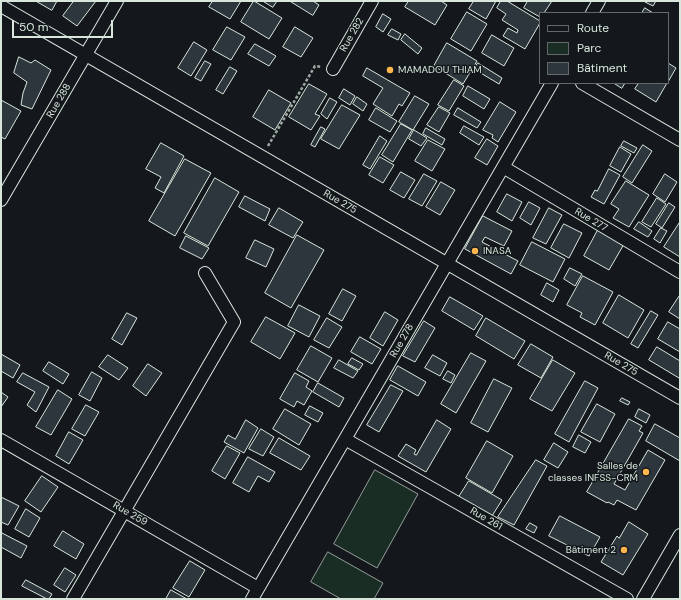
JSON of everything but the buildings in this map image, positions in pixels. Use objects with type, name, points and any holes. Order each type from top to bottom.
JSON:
[{"type":"street","name":"Rue 288","points":[[1,200],[116,1]]},
{"type":"street","name":"Rue 282","points":[[332,69],[372,1]]},
{"type":"street","points":[[593,12],[599,1]]},
{"type":"street","name":"Rue 275","points":[[1,6],[680,398]]},
{"type":"street","name":"Rue 278","points":[[252,599],[551,84]]},
{"type":"street","points":[[584,84],[680,140]]},
{"type":"street","name":"Rue 277","points":[[503,167],[680,272]]},
{"type":"street","points":[[73,599],[234,322],[205,273]]},
{"type":"street","name":"Rue 261","points":[[345,439],[627,599]]},
{"type":"street","name":"Rue 259","points":[[1,440],[258,588]]},
{"type":"street","points":[[643,599],[680,535]]},
{"type":"path","points":[[262,156],[315,66],[332,69]]},
{"type":"green space","points":[[375,470],[418,494],[377,568],[334,544]]},
{"type":"green space","points":[[328,552],[383,583],[374,599],[341,599],[311,582]]},
{"type":"place","name":"MAMADOU THIAM","points":[[390,70]]},
{"type":"place","name":"INASA","points":[[475,251]]},
{"type":"place","name":"Salles de classes INFSS-CRM","points":[[646,472]]},
{"type":"place","name":"Bâtiment 2","points":[[624,550]]}]
